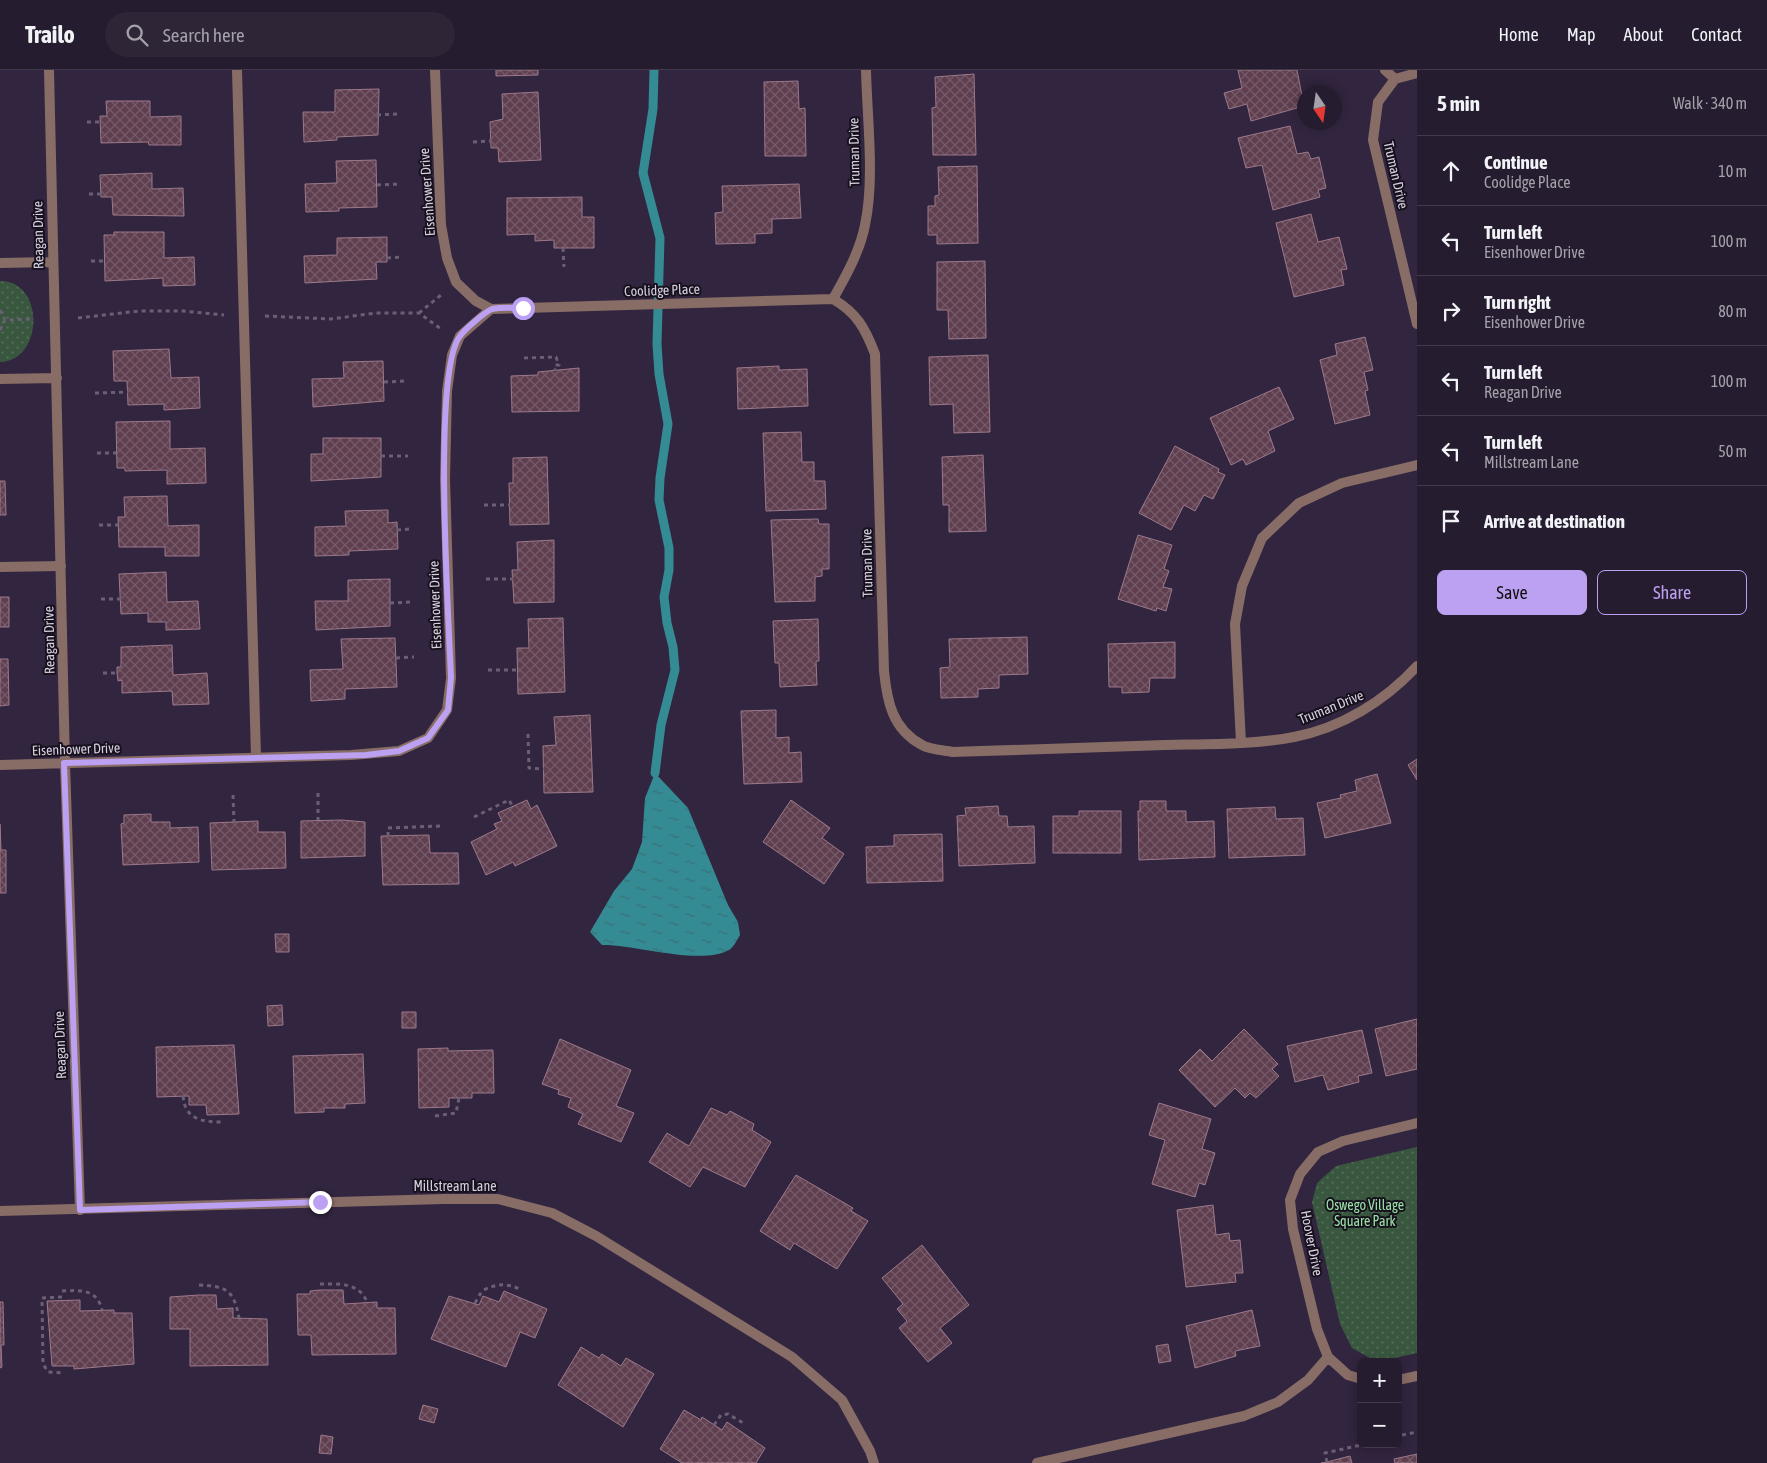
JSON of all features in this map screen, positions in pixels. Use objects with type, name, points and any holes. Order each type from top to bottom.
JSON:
[{"type":"street","name":"Reagan Drive","points":[[49,70],[64,763],[80,1210]]},
{"type":"street","points":[[236,70],[256,757]]},
{"type":"street","name":"Eisenhower Drive","points":[[0,765],[351,756],[399,751],[428,738],[448,710],[451,678],[445,479],[447,391],[452,355],[460,336],[491,309],[476,301],[456,282],[447,258],[441,225],[435,70]]},
{"type":"street","name":"Truman Drive","points":[[866,70],[869,183],[865,225],[849,271],[833,299],[850,309],[866,330],[875,354],[884,671],[888,703],[899,726],[922,746],[953,752],[1241,743],[1295,737],[1338,722],[1373,706],[1402,683],[1417,666]]},
{"type":"street","points":[[1385,70],[1395,79],[1417,73]]},
{"type":"street","name":"Truman Drive","points":[[1395,79],[1378,102],[1373,140],[1417,324]]},
{"type":"street","points":[[0,264],[52,262]]},
{"type":"street","name":"Coolidge Place","points":[[491,309],[833,299]]},
{"type":"street","points":[[0,379],[57,378]]},
{"type":"street","points":[[1241,743],[1235,624],[1242,586],[1262,538],[1299,503],[1342,483],[1417,465]]},
{"type":"street","points":[[0,568],[61,566]]},
{"type":"street","name":"Hoover Drive","points":[[1357,1377],[1348,1374],[1328,1357],[1317,1329],[1293,1229],[1290,1200],[1300,1174],[1318,1152],[1344,1141],[1417,1123]]},
{"type":"street","name":"Millstream Lane","points":[[0,1211],[498,1199],[552,1213],[596,1236],[792,1357],[842,1400],[870,1451],[874,1463]]},
{"type":"street","points":[[1037,1463],[1244,1416],[1278,1402],[1308,1380],[1328,1357]]},
{"type":"street","points":[[1402,1379],[1417,1376]]},
{"type":"path","points":[[377,114],[398,114]]},
{"type":"path","points":[[87,122],[101,122]]},
{"type":"path","points":[[473,142],[491,141]]},
{"type":"path","points":[[377,185],[400,184]]},
{"type":"path","points":[[89,194],[101,194]]},
{"type":"path","points":[[563,248],[564,268]]},
{"type":"path","points":[[387,258],[402,257]]},
{"type":"path","points":[[91,261],[105,261]]},
{"type":"path","points":[[419,313],[445,292]]},
{"type":"path","points":[[0,310],[5,320]]},
{"type":"path","points":[[5,320],[34,319]]},
{"type":"path","points":[[0,330],[5,320]]},
{"type":"path","points":[[524,358],[556,357],[560,365],[555,365],[555,372]]},
{"type":"path","points":[[384,382],[406,381]]},
{"type":"path","points":[[95,393],[128,392]]},
{"type":"path","points":[[97,453],[116,453]]},
{"type":"path","points":[[381,456],[408,456]]},
{"type":"path","points":[[484,505],[510,505]]},
{"type":"path","points":[[98,526],[118,525]]},
{"type":"path","points":[[397,530],[410,529]]},
{"type":"path","points":[[486,579],[513,579]]},
{"type":"path","points":[[101,599],[121,599]]},
{"type":"path","points":[[390,603],[412,602]]},
{"type":"path","points":[[396,658],[414,657]]},
{"type":"path","points":[[488,670],[517,670]]},
{"type":"path","points":[[103,673],[117,673]]},
{"type":"path","points":[[528,734],[528,768],[544,769]]},
{"type":"path","points":[[318,792],[318,820]]},
{"type":"path","points":[[233,794],[234,822]]},
{"type":"path","points":[[474,817],[509,800],[513,807]]},
{"type":"path","points":[[388,836],[388,828],[440,826]]},
{"type":"path","points":[[183,1096],[188,1113],[195,1119],[204,1122],[222,1122]]},
{"type":"path","points":[[435,1116],[456,1113],[458,1098]]},
{"type":"path","points":[[320,1284],[348,1284],[361,1292],[367,1302]]},
{"type":"path","points":[[475,1303],[482,1291],[498,1285],[510,1284],[522,1290]]},
{"type":"path","points":[[200,1285],[220,1286],[231,1293],[237,1306],[239,1318]]},
{"type":"path","points":[[62,1290],[91,1292],[97,1297],[102,1310]]},
{"type":"path","points":[[62,1298],[42,1298],[43,1364],[48,1372],[64,1373]]},
{"type":"path","points":[[714,1425],[721,1415],[728,1414],[745,1424]]},
{"type":"path","points":[[1402,1435],[1417,1432]]},
{"type":"path","points":[[1327,1462],[1325,1453],[1357,1446]]},
{"type":"green space","points":[[0,281],[15,284],[25,293],[31,306],[33,321],[31,336],[25,349],[14,358],[0,362]]},
{"type":"green space","name":"Oswego Village Square Park","points":[[1417,1147],[1417,1353],[1395,1358],[1370,1358],[1352,1348],[1340,1324],[1312,1202],[1317,1183],[1336,1166]]},
{"type":"water","points":[[655,773],[688,808],[728,905],[738,922],[740,935],[729,950],[701,956],[602,945],[590,932],[614,891],[632,869],[642,842],[645,798]]},
{"type":"building","points":[[496,70],[538,70],[538,75],[496,76]]},
{"type":"building","points":[[1238,70],[1297,70],[1300,85],[1297,85],[1297,108],[1251,121],[1247,104],[1229,109],[1224,93],[1242,88]]},
{"type":"building","points":[[974,74],[976,155],[933,155],[932,108],[936,107],[935,77]]},
{"type":"building","points":[[798,81],[799,109],[805,108],[806,156],[765,156],[764,82]]},
{"type":"building","points":[[379,89],[378,135],[337,137],[337,140],[304,142],[303,112],[335,112],[335,90]]},
{"type":"building","points":[[538,92],[541,160],[499,162],[498,148],[491,148],[490,122],[503,119],[502,94]]},
{"type":"building","points":[[106,101],[150,101],[150,117],[181,116],[181,145],[149,145],[148,142],[101,143],[100,116],[107,116]]},
{"type":"building","points":[[1290,126],[1297,154],[1308,152],[1311,159],[1319,157],[1326,188],[1318,190],[1320,197],[1273,210],[1262,165],[1246,168],[1238,138]]},
{"type":"building","points":[[376,160],[377,207],[339,208],[339,211],[306,212],[305,184],[337,183],[336,161]]},
{"type":"building","points":[[977,166],[978,243],[937,244],[937,235],[928,235],[928,206],[935,206],[935,196],[939,195],[938,167]]},
{"type":"building","points":[[152,173],[152,189],[183,188],[184,216],[113,215],[112,197],[101,197],[100,175]]},
{"type":"building","points":[[799,184],[801,218],[772,219],[772,233],[755,234],[755,243],[716,244],[715,213],[723,212],[722,186]]},
{"type":"building","points":[[582,197],[582,217],[594,217],[594,248],[554,248],[554,240],[535,241],[535,234],[507,235],[507,198]]},
{"type":"building","points":[[1311,214],[1318,242],[1339,237],[1347,269],[1341,270],[1344,285],[1294,297],[1276,223]]},
{"type":"building","points":[[114,232],[164,232],[164,258],[194,257],[195,285],[163,286],[163,278],[105,281],[104,235],[114,235]]},
{"type":"building","points":[[387,237],[387,262],[376,262],[377,279],[305,283],[304,256],[337,255],[337,238]]},
{"type":"building","points":[[985,261],[986,338],[949,339],[948,310],[937,310],[937,262]]},
{"type":"building","points":[[1365,337],[1373,370],[1364,372],[1368,390],[1365,391],[1370,415],[1335,424],[1320,360],[1337,355],[1335,344]]},
{"type":"building","points":[[169,349],[171,378],[199,377],[200,408],[164,410],[164,404],[128,405],[127,381],[114,381],[113,351]]},
{"type":"building","points":[[988,355],[990,432],[954,433],[953,404],[930,405],[929,357]]},
{"type":"building","points":[[383,361],[384,401],[313,407],[312,379],[344,378],[343,362]]},
{"type":"building","points":[[779,366],[779,370],[807,369],[808,406],[738,409],[737,368]]},
{"type":"building","points":[[579,368],[579,411],[512,412],[511,376],[538,375],[538,372]]},
{"type":"building","points":[[1279,387],[1294,419],[1268,431],[1275,451],[1246,465],[1243,459],[1231,465],[1210,418]]},
{"type":"building","points":[[170,421],[170,449],[205,448],[206,483],[167,484],[167,470],[125,471],[125,468],[117,468],[116,422]]},
{"type":"building","points":[[801,432],[802,462],[814,462],[814,481],[825,481],[826,509],[766,511],[763,433]]},
{"type":"building","points":[[323,438],[381,438],[381,477],[311,481],[311,454],[323,454]]},
{"type":"building","points":[[1175,446],[1219,469],[1218,472],[1225,475],[1213,499],[1204,495],[1195,511],[1184,505],[1171,530],[1139,513]]},
{"type":"building","points":[[983,455],[986,531],[949,532],[949,505],[943,505],[942,457]]},
{"type":"building","points":[[547,457],[549,524],[510,525],[509,483],[513,483],[513,458]]},
{"type":"building","points":[[0,481],[5,481],[6,515],[0,515]]},
{"type":"building","points":[[167,496],[168,526],[199,525],[199,556],[165,556],[165,547],[119,547],[118,517],[125,517],[124,497]]},
{"type":"building","points":[[388,510],[388,523],[397,522],[398,549],[349,551],[349,555],[315,556],[315,527],[346,526],[345,511]]},
{"type":"building","points":[[818,519],[819,524],[829,524],[829,569],[822,569],[822,576],[815,577],[815,601],[775,602],[771,520]]},
{"type":"building","points":[[1138,535],[1172,545],[1164,569],[1169,571],[1163,587],[1172,589],[1166,611],[1157,608],[1156,611],[1118,599]]},
{"type":"building","points":[[554,540],[554,602],[514,603],[512,570],[518,570],[517,542]]},
{"type":"building","points":[[166,572],[167,602],[198,601],[200,629],[166,630],[166,622],[148,622],[148,613],[121,614],[119,574]]},
{"type":"building","points":[[390,579],[390,626],[316,630],[315,601],[348,601],[348,580]]},
{"type":"building","points":[[0,597],[9,597],[9,627],[0,627]]},
{"type":"building","points":[[563,618],[565,692],[518,694],[517,648],[529,648],[528,619]]},
{"type":"building","points":[[818,619],[819,661],[816,661],[817,685],[780,687],[779,663],[775,663],[773,621]]},
{"type":"building","points":[[1027,637],[1028,674],[999,675],[999,688],[978,689],[978,697],[941,698],[940,668],[950,667],[949,639]]},
{"type":"building","points":[[395,638],[397,687],[345,689],[345,699],[311,701],[310,670],[343,669],[341,639]]},
{"type":"building","points":[[1175,642],[1175,678],[1150,678],[1149,692],[1122,693],[1122,687],[1109,687],[1108,644]]},
{"type":"building","points":[[172,645],[173,675],[207,673],[209,704],[173,705],[172,691],[122,693],[122,680],[118,681],[117,673],[117,667],[121,667],[121,647]]},
{"type":"building","points":[[0,659],[8,659],[9,705],[0,706]]},
{"type":"building","points":[[776,710],[776,738],[789,737],[789,753],[801,752],[802,782],[744,784],[741,711]]},
{"type":"building","points":[[590,715],[593,792],[544,793],[543,746],[556,745],[554,717]]},
{"type":"building","points":[[1417,759],[1417,780],[1408,765]]},
{"type":"building","points":[[1377,774],[1391,823],[1325,838],[1317,803],[1341,798],[1340,795],[1357,791],[1355,780]]},
{"type":"building","points":[[527,800],[531,809],[537,805],[557,846],[515,866],[513,862],[486,875],[471,842],[497,829],[494,824],[502,821],[498,813]]},
{"type":"building","points":[[791,800],[830,828],[822,838],[844,854],[824,884],[763,842]]},
{"type":"building","points":[[1140,801],[1166,801],[1166,811],[1186,811],[1186,822],[1214,821],[1215,857],[1139,860],[1138,811],[1140,811]]},
{"type":"building","points":[[998,806],[999,816],[1007,816],[1008,827],[1034,826],[1035,863],[959,866],[957,816],[966,815],[965,808]]},
{"type":"building","points":[[1275,807],[1276,819],[1303,818],[1305,855],[1229,858],[1227,809]]},
{"type":"building","points":[[1079,811],[1121,811],[1121,853],[1053,853],[1053,816],[1079,816]]},
{"type":"building","points":[[151,814],[151,822],[170,822],[170,828],[198,827],[199,862],[123,865],[121,824],[124,823],[124,815]]},
{"type":"building","points":[[342,820],[365,822],[365,856],[301,858],[301,821]]},
{"type":"building","points":[[258,821],[258,832],[285,832],[286,868],[212,870],[210,823]]},
{"type":"building","points":[[0,824],[1,850],[6,850],[6,893],[0,893]]},
{"type":"building","points":[[942,834],[943,881],[867,883],[866,847],[894,846],[894,835]]},
{"type":"building","points":[[429,835],[430,853],[458,853],[459,884],[383,885],[381,836]]},
{"type":"building","points":[[275,934],[289,934],[289,952],[276,952]]},
{"type":"building","points":[[282,1005],[283,1025],[268,1026],[267,1006]]},
{"type":"building","points":[[402,1012],[416,1012],[416,1028],[402,1028]]},
{"type":"building","points":[[1417,1019],[1417,1069],[1386,1076],[1375,1029]]},
{"type":"building","points":[[1244,1029],[1278,1064],[1272,1069],[1279,1076],[1256,1098],[1250,1093],[1245,1098],[1235,1088],[1215,1107],[1179,1070],[1200,1049],[1212,1061]]},
{"type":"building","points":[[1362,1030],[1372,1073],[1358,1076],[1359,1082],[1328,1090],[1323,1075],[1295,1082],[1287,1046]]},
{"type":"building","points":[[560,1039],[631,1070],[616,1106],[634,1113],[621,1142],[578,1124],[583,1114],[568,1107],[571,1098],[558,1094],[559,1090],[542,1084]]},
{"type":"building","points":[[234,1045],[239,1114],[207,1115],[206,1105],[189,1105],[189,1096],[157,1097],[156,1047]]},
{"type":"building","points":[[448,1048],[448,1051],[493,1050],[494,1093],[472,1093],[472,1098],[449,1098],[449,1107],[419,1108],[418,1049]]},
{"type":"building","points":[[363,1054],[365,1103],[345,1104],[345,1108],[324,1108],[324,1112],[295,1113],[293,1056]]},
{"type":"building","points":[[1159,1103],[1211,1119],[1202,1149],[1215,1153],[1205,1185],[1199,1183],[1195,1197],[1152,1184],[1165,1140],[1149,1135]]},
{"type":"building","points":[[711,1108],[727,1115],[730,1111],[754,1124],[752,1130],[771,1142],[745,1187],[703,1167],[690,1187],[649,1162],[667,1133],[689,1146]]},
{"type":"building","points":[[796,1175],[853,1208],[851,1211],[868,1221],[837,1269],[794,1243],[790,1250],[760,1231]]},
{"type":"building","points":[[1213,1205],[1216,1235],[1229,1233],[1230,1241],[1240,1240],[1243,1273],[1235,1273],[1236,1282],[1186,1287],[1177,1210]]},
{"type":"building","points":[[922,1245],[969,1305],[940,1328],[952,1343],[928,1362],[899,1328],[907,1321],[897,1309],[903,1304],[882,1278]]},
{"type":"building","points":[[343,1290],[344,1304],[377,1302],[377,1308],[395,1308],[396,1354],[312,1355],[311,1335],[298,1335],[297,1294],[310,1294],[310,1291]]},
{"type":"building","points":[[504,1291],[547,1309],[535,1338],[520,1332],[506,1367],[431,1339],[449,1296],[479,1305],[483,1296],[499,1302]]},
{"type":"building","points":[[216,1295],[217,1309],[233,1308],[233,1318],[267,1319],[268,1365],[190,1366],[190,1329],[170,1329],[170,1297]]},
{"type":"building","points":[[80,1300],[80,1311],[114,1310],[114,1313],[132,1313],[134,1364],[74,1369],[74,1366],[52,1366],[47,1301]]},
{"type":"building","points":[[0,1302],[3,1302],[4,1345],[1,1345],[2,1367],[0,1368]]},
{"type":"building","points":[[1252,1310],[1260,1346],[1235,1351],[1236,1356],[1195,1368],[1186,1326]]},
{"type":"building","points":[[1168,1344],[1171,1361],[1159,1363],[1156,1346]]},
{"type":"building","points":[[581,1347],[599,1358],[602,1354],[621,1366],[626,1358],[654,1374],[623,1427],[558,1385]]},
{"type":"building","points":[[423,1405],[438,1409],[434,1423],[419,1419]]},
{"type":"building","points":[[684,1410],[701,1420],[702,1417],[722,1430],[727,1422],[765,1448],[756,1463],[682,1463],[660,1449]]},
{"type":"building","points":[[321,1435],[333,1437],[331,1454],[319,1453]]},
{"type":"building","points":[[1417,1454],[1417,1463],[1395,1463],[1394,1459]]},
{"type":"building","points":[[1350,1456],[1352,1463],[1321,1463],[1327,1462]]},
{"type":"waterway","points":[[654,70],[653,109],[643,173],[660,238],[657,344],[659,374],[668,424],[660,478],[659,500],[669,548],[669,570],[664,597],[675,670],[661,725],[655,773]]},
{"type":"route","points":[[320,1202],[80,1210],[64,763],[366,755],[399,751],[428,738],[448,710],[451,678],[445,479],[447,391],[452,355],[460,336],[491,309],[523,308]]}]
